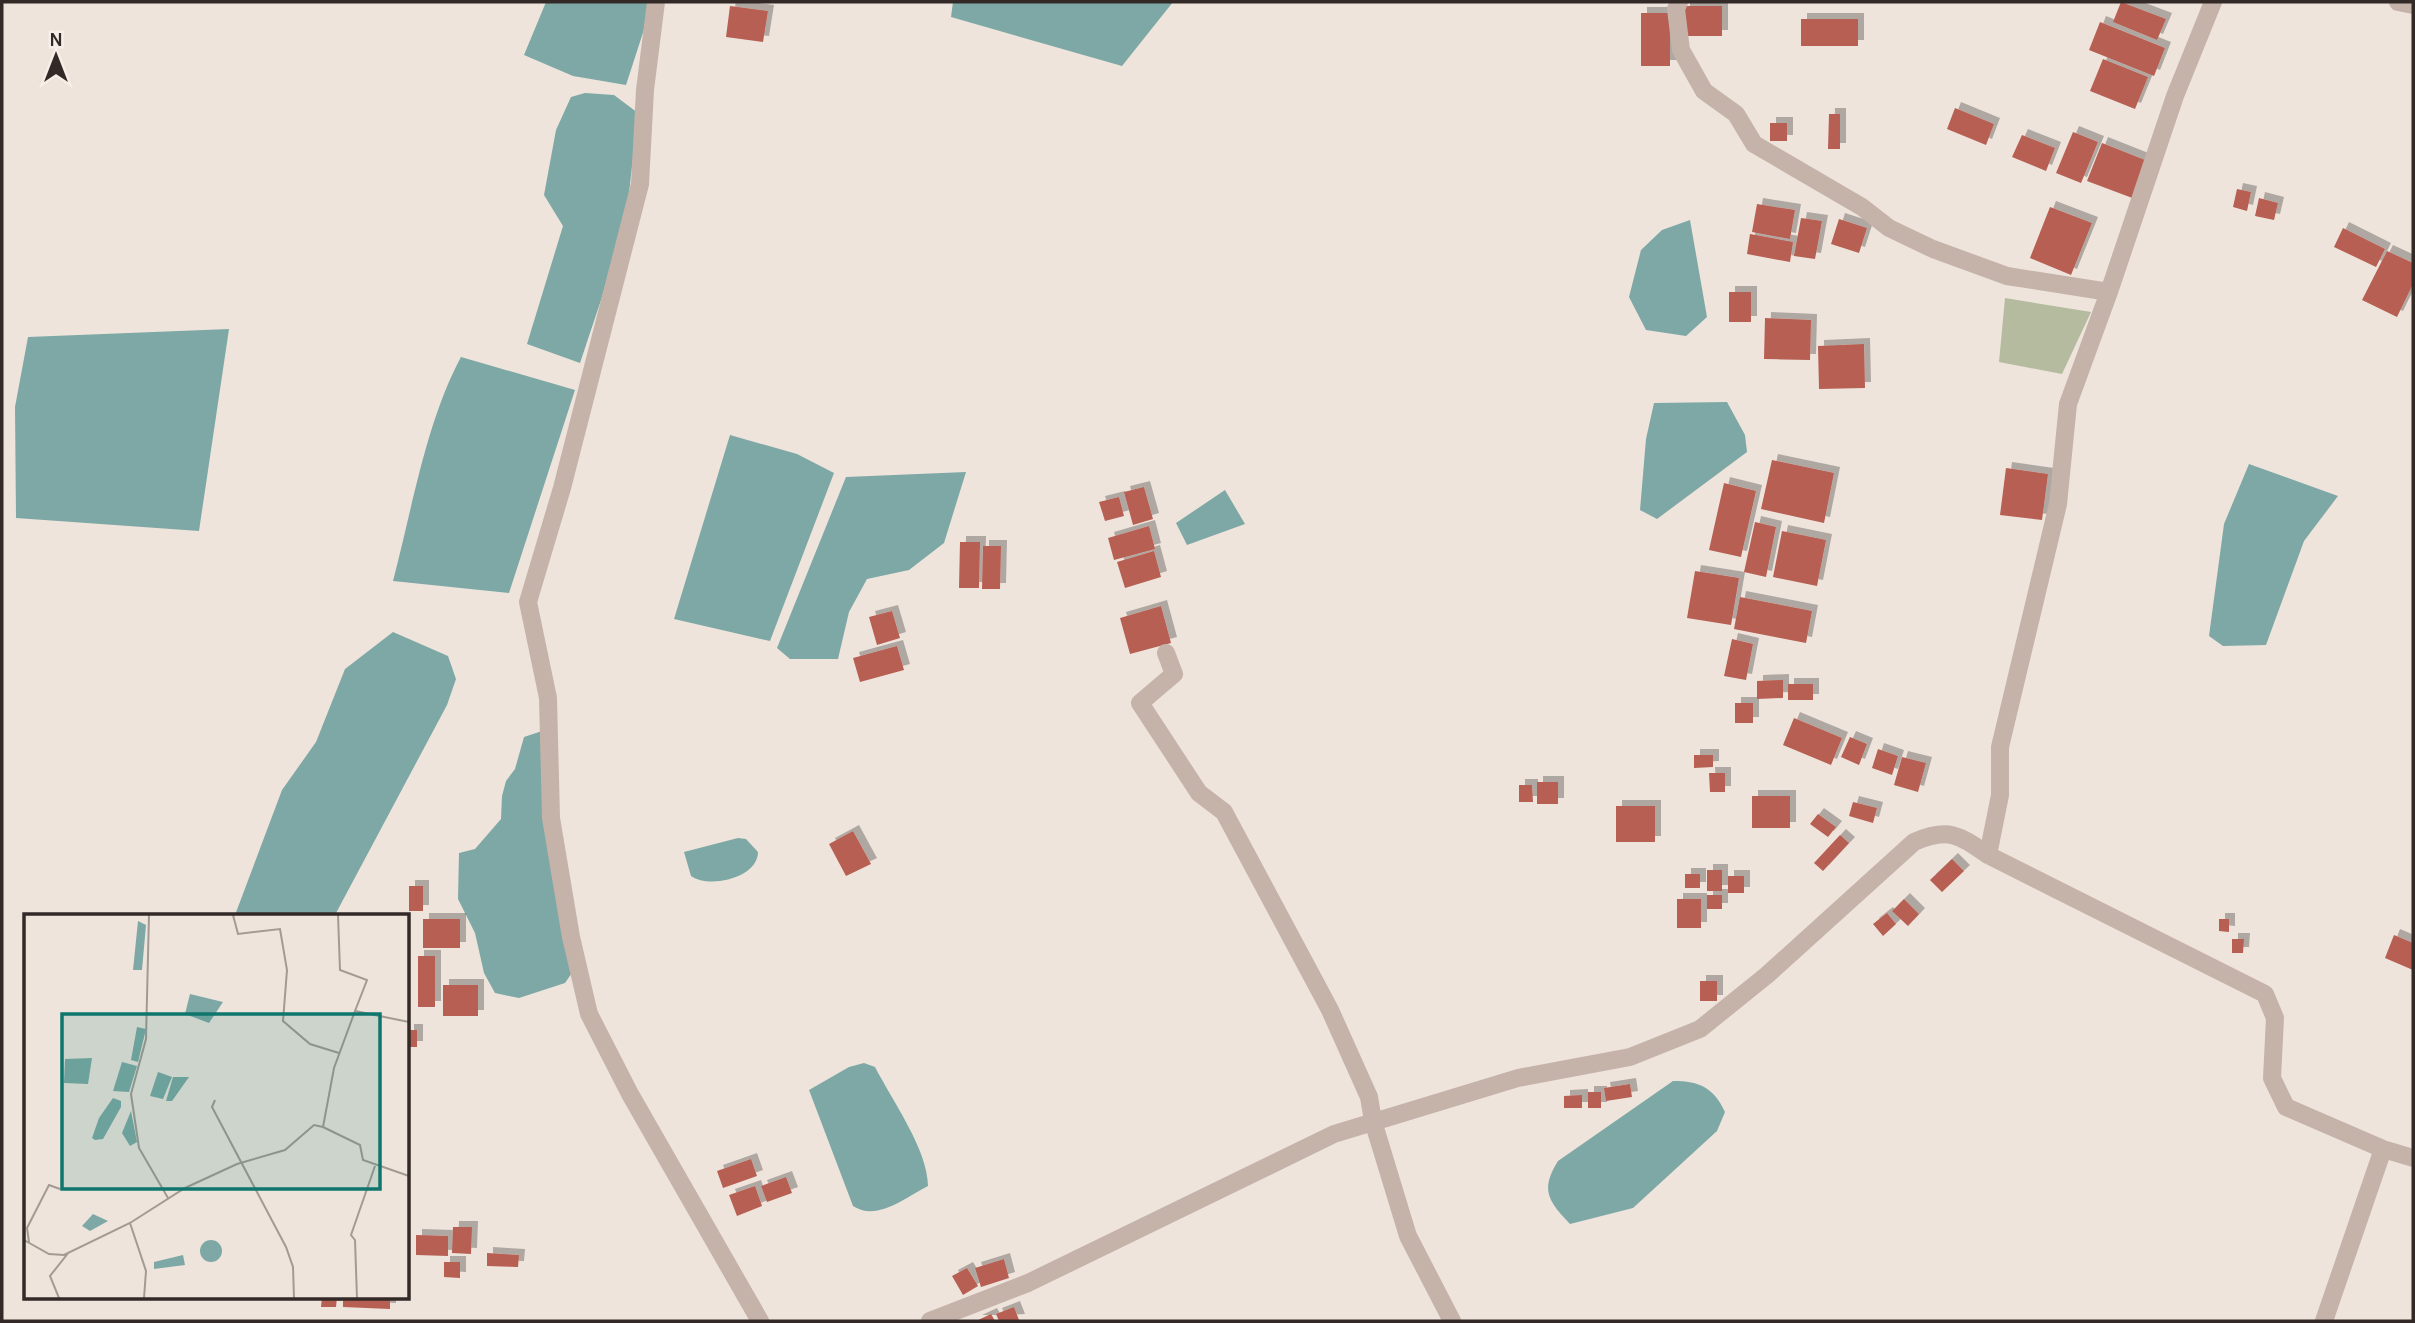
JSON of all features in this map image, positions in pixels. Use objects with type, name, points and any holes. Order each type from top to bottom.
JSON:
[{"type":"street","points":[[656,2],[645,90],[640,184],[562,488],[528,602],[548,698],[551,817],[570,937],[589,1014],[630,1094],[760,1321]]},
{"type":"street","points":[[1679,2],[1676,9],[1681,50],[1704,90],[1735,114],[1754,144],[1862,207],[1889,228],[1933,249],[2007,276],[2109,292]]},
{"type":"street","points":[[1988,855],[2000,795],[2000,747],[2058,504],[2068,404],[2175,96],[2213,2]]},
{"type":"street","points":[[2398,2],[2413,5]]},
{"type":"street","points":[[1166,653],[1174,674],[1140,703],[1199,793],[1224,812],[1330,1010],[1369,1097],[1373,1121],[1408,1236],[1452,1321]]},
{"type":"street","points":[[930,1321],[1028,1283],[1334,1134],[1518,1078],[1630,1057],[1700,1029],[1768,975],[1914,842],[1936,833],[1960,836],[1988,855],[2265,994],[2275,1018],[2272,1078],[2286,1107],[2383,1149],[2413,1158]]},
{"type":"street","points":[[2324,1321],[2383,1149]]},
{"type":"green space","points":[[2005,298],[2091,312],[2062,374],[1999,362]]},
{"type":"water","points":[[546,2],[650,2],[651,8],[626,85],[573,76],[524,55]]},
{"type":"water","points":[[953,2],[1173,2],[1122,66],[951,17]]},
{"type":"water","points":[[585,93],[614,95],[638,113],[628,202],[608,279],[580,363],[527,344],[563,226],[544,195],[556,130],[571,97]]},
{"type":"water","points":[[1690,220],[1707,317],[1686,336],[1646,330],[1629,297],[1641,250],[1662,230]]},
{"type":"water","points":[[229,329],[199,531],[16,518],[15,407],[28,337]]},
{"type":"water","points":[[461,357],[575,390],[509,593],[393,581],[429,437]]},
{"type":"water","points":[[1727,402],[1745,435],[1747,452],[1657,519],[1640,510],[1646,439],[1654,403]]},
{"type":"water","points":[[730,435],[797,454],[834,473],[770,641],[674,619]]},
{"type":"water","points":[[2249,464],[2338,496],[2304,541],[2266,645],[2223,646],[2209,636],[2224,524]]},
{"type":"water","points":[[966,472],[944,543],[909,570],[867,579],[849,612],[838,659],[790,659],[777,648],[846,477]]},
{"type":"water","points":[[1225,490],[1245,524],[1187,545],[1176,523]]},
{"type":"water","points":[[393,632],[448,656],[456,679],[447,705],[336,914],[235,914],[282,790],[316,742],[345,669]]},
{"type":"water","points":[[545,730],[574,970],[565,983],[519,998],[495,993],[484,973],[475,933],[458,899],[459,853],[475,849],[501,819],[506,781],[515,769],[524,737]]},
{"type":"water","points":[[738,838],[746,839],[758,852],[750,869],[731,879],[720,881],[699,880],[691,876],[684,852]]},
{"type":"water","points":[[864,1063],[875,1067],[908,1125],[922,1157],[928,1186],[891,1206],[872,1211],[853,1206],[809,1090],[849,1067]]},
{"type":"water","points":[[1673,1081],[1698,1084],[1716,1097],[1725,1112],[1717,1131],[1633,1208],[1570,1224],[1556,1209],[1549,1195],[1549,1180],[1558,1161]]},
{"type":"building","points":[[2121,2],[2166,19],[2157,40],[2113,22]]},
{"type":"building","points":[[730,6],[768,11],[763,42],[726,37]]},
{"type":"building","points":[[1684,6],[1722,6],[1722,36],[1684,36]]},
{"type":"building","points":[[1641,13],[1670,13],[1670,66],[1641,66]]},
{"type":"building","points":[[1801,19],[1858,19],[1858,46],[1801,46]]},
{"type":"building","points":[[2100,22],[2165,48],[2154,76],[2089,50]]},
{"type":"building","points":[[2103,59],[2148,77],[2135,109],[2090,91]]},
{"type":"building","points":[[1955,108],[1994,124],[1986,145],[1947,129]]},
{"type":"building","points":[[1829,114],[1840,114],[1840,149],[1828,149]]},
{"type":"building","points":[[1770,123],[1787,123],[1787,141],[1770,141]]},
{"type":"building","points":[[2073,132],[2098,142],[2081,183],[2056,173]]},
{"type":"building","points":[[2022,135],[2055,148],[2046,171],[2012,157]]},
{"type":"building","points":[[2102,143],[2150,162],[2135,199],[2087,181]]},
{"type":"building","points":[[2237,189],[2251,192],[2247,211],[2233,207]]},
{"type":"building","points":[[2259,198],[2278,203],[2274,220],[2255,216]]},
{"type":"building","points":[[1757,204],[1795,210],[1790,239],[1752,232]]},
{"type":"building","points":[[2050,207],[2092,223],[2071,275],[2030,258]]},
{"type":"building","points":[[1801,218],[1822,221],[1815,259],[1794,256]]},
{"type":"building","points":[[1839,219],[1867,228],[1859,253],[1831,244]]},
{"type":"building","points":[[2343,228],[2385,249],[2376,267],[2334,247]]},
{"type":"building","points":[[1750,234],[1793,242],[1790,262],[1747,254]]},
{"type":"building","points":[[2387,251],[2413,263],[2413,284],[2397,317],[2362,300]]},
{"type":"building","points":[[1729,292],[1751,292],[1751,322],[1729,322]]},
{"type":"building","points":[[1765,318],[1811,320],[1810,360],[1764,359]]},
{"type":"building","points":[[1864,344],[1865,388],[1819,389],[1818,346]]},
{"type":"building","points":[[1772,460],[1834,473],[1824,523],[1761,509]]},
{"type":"building","points":[[2006,468],[2048,474],[2042,520],[2000,515]]},
{"type":"building","points":[[1724,483],[1756,491],[1741,557],[1709,550]]},
{"type":"building","points":[[1144,487],[1153,519],[1133,525],[1124,492]]},
{"type":"building","points":[[1119,497],[1124,516],[1105,521],[1099,502]]},
{"type":"building","points":[[1755,522],[1776,527],[1766,577],[1744,572]]},
{"type":"building","points":[[1149,526],[1155,549],[1114,560],[1108,538]]},
{"type":"building","points":[[1782,531],[1826,540],[1817,586],[1773,577]]},
{"type":"building","points":[[960,542],[980,542],[979,588],[959,588]]},
{"type":"building","points":[[983,546],[1001,546],[1000,589],[982,589]]},
{"type":"building","points":[[1154,551],[1161,577],[1125,588],[1117,562]]},
{"type":"building","points":[[1695,571],[1739,578],[1731,625],[1687,618]]},
{"type":"building","points":[[1740,597],[1812,611],[1806,643],[1734,629]]},
{"type":"building","points":[[1161,606],[1171,643],[1130,654],[1120,618]]},
{"type":"building","points":[[892,611],[900,638],[877,645],[869,617]]},
{"type":"building","points":[[1732,639],[1753,644],[1746,680],[1724,676]]},
{"type":"building","points":[[897,646],[904,670],[860,682],[853,658]]},
{"type":"building","points":[[1783,680],[1783,698],[1757,699],[1757,681]]},
{"type":"building","points":[[1788,684],[1813,684],[1813,700],[1788,700]]},
{"type":"building","points":[[1735,703],[1753,703],[1753,723],[1735,723]]},
{"type":"building","points":[[1794,718],[1842,738],[1831,765],[1783,745]]},
{"type":"building","points":[[1850,737],[1867,744],[1859,765],[1841,757]]},
{"type":"building","points":[[1878,749],[1898,756],[1892,775],[1872,768]]},
{"type":"building","points":[[1694,755],[1713,755],[1713,767],[1694,768]]},
{"type":"building","points":[[1902,757],[1926,763],[1918,792],[1894,785]]},
{"type":"building","points":[[1709,773],[1725,773],[1725,792],[1710,792]]},
{"type":"building","points":[[1537,782],[1558,782],[1558,804],[1537,804]]},
{"type":"building","points":[[1519,785],[1532,785],[1533,802],[1519,802]]},
{"type":"building","points":[[1752,796],[1790,796],[1790,828],[1752,828]]},
{"type":"building","points":[[1853,802],[1877,808],[1873,823],[1849,816]]},
{"type":"building","points":[[1616,806],[1655,806],[1655,842],[1616,842]]},
{"type":"building","points":[[1818,814],[1836,827],[1828,837],[1810,824]]},
{"type":"building","points":[[853,831],[871,864],[846,876],[829,844]]},
{"type":"building","points":[[1840,835],[1849,843],[1823,871],[1814,863]]},
{"type":"building","points":[[1952,859],[1964,871],[1942,892],[1930,880]]},
{"type":"building","points":[[1707,870],[1722,870],[1722,891],[1707,891]]},
{"type":"building","points":[[1685,874],[1700,874],[1700,888],[1685,888]]},
{"type":"building","points":[[1728,876],[1744,876],[1744,893],[1728,893]]},
{"type":"building","points":[[409,886],[423,886],[423,911],[409,911]]},
{"type":"building","points":[[1707,895],[1722,895],[1722,909],[1707,909]]},
{"type":"building","points":[[1677,899],[1701,899],[1701,928],[1677,928]]},
{"type":"building","points":[[1904,899],[1919,914],[1908,926],[1892,911]]},
{"type":"building","points":[[1887,913],[1896,924],[1883,936],[1873,924]]},
{"type":"building","points":[[423,919],[460,919],[460,948],[423,948]]},
{"type":"building","points":[[2219,919],[2229,919],[2229,932],[2219,931]]},
{"type":"building","points":[[2394,935],[2413,943],[2413,970],[2385,958]]},
{"type":"building","points":[[2232,939],[2244,939],[2243,953],[2232,953]]},
{"type":"building","points":[[418,956],[435,956],[435,1007],[418,1007]]},
{"type":"building","points":[[1700,981],[1717,981],[1717,1001],[1700,1001]]},
{"type":"building","points":[[443,985],[478,985],[478,1016],[443,1016]]},
{"type":"building","points":[[410,1030],[417,1030],[417,1047],[410,1047]]},
{"type":"building","points":[[1630,1084],[1632,1097],[1606,1101],[1604,1088]]},
{"type":"building","points":[[1588,1092],[1601,1092],[1601,1108],[1588,1108]]},
{"type":"building","points":[[1582,1095],[1582,1108],[1564,1108],[1564,1096]]},
{"type":"building","points":[[751,1159],[757,1176],[723,1188],[717,1171]]},
{"type":"building","points":[[786,1177],[792,1193],[767,1202],[761,1186]]},
{"type":"building","points":[[755,1186],[762,1206],[737,1216],[729,1195]]},
{"type":"building","points":[[453,1227],[472,1227],[471,1254],[452,1253]]},
{"type":"building","points":[[416,1235],[448,1236],[448,1256],[416,1255]]},
{"type":"building","points":[[487,1253],[519,1255],[518,1267],[487,1266]]},
{"type":"building","points":[[1004,1259],[1009,1278],[981,1287],[975,1268]]},
{"type":"building","points":[[444,1262],[460,1262],[460,1278],[444,1277]]},
{"type":"building","points":[[967,1268],[978,1286],[963,1295],[952,1276]]},
{"type":"building","points":[[322,1298],[337,1298],[336,1307],[321,1307]]},
{"type":"building","points":[[343,1298],[390,1298],[390,1309],[343,1307]]},
{"type":"building","points":[[1014,1307],[1019,1320],[999,1321],[996,1314]]},
{"type":"building","points":[[991,1314],[995,1321],[976,1321]]}]
